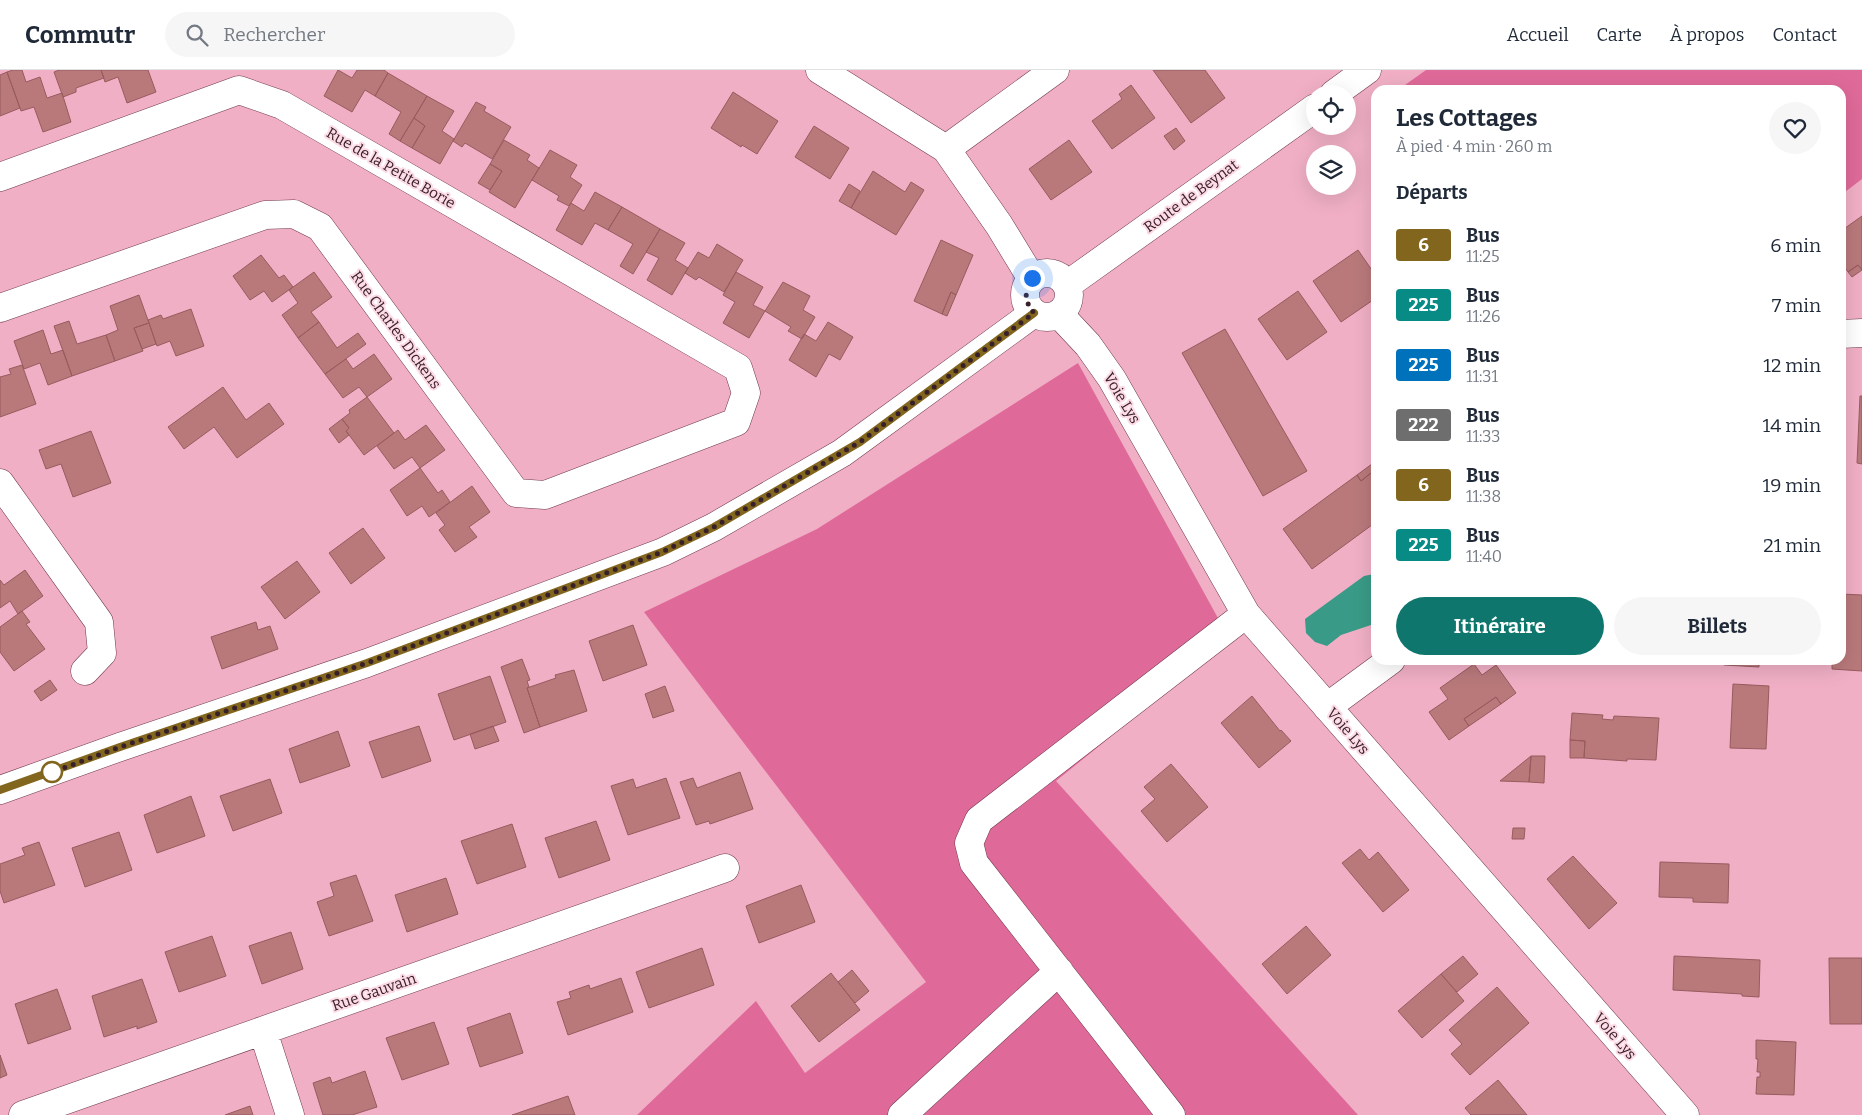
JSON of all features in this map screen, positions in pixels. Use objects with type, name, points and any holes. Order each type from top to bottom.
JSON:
[{"type":"street","points":[[820,70],[946,149],[999,225],[1032,278]]},
{"type":"street","points":[[946,149],[1056,70]]},
{"type":"street","points":[[1346,85],[1367,70]]},
{"type":"street","name":"Rue de la Petite Borie","points":[[0,177],[239,90],[282,105],[738,368],[746,393]]},
{"type":"street","name":"Route de Beynat","points":[[1067,285],[1306,114]]},
{"type":"street","name":"Rue Charles Dickens","points":[[0,308],[265,215],[294,214],[320,227],[516,493],[545,495],[736,422],[746,393]]},
{"type":"street","points":[[0,790],[367,663],[662,552],[714,527],[860,442],[1046,313],[1067,306],[1070,296],[1067,285],[1060,277],[1051,273],[1041,274],[1032,278],[1026,288],[1025,298],[1028,306],[1046,313]]},
{"type":"street","name":"Voie Lys","points":[[1046,313],[1088,345],[1112,379],[1246,614],[1685,1115]]},
{"type":"street","points":[[1846,334],[1862,333]]},
{"type":"street","points":[[0,483],[99,622],[102,653],[85,671]]},
{"type":"street","points":[[1171,1115],[974,863],[969,843],[979,820],[1246,614]]},
{"type":"street","points":[[1327,707],[1384,665]]},
{"type":"street","name":"Rue Gauvain","points":[[23,1115],[725,868]]},
{"type":"street","points":[[902,1115],[1059,971]]},
{"type":"street","points":[[263,1032],[290,1115]]},
{"type":"shaded area","points":[[1426,70],[1862,70],[1862,179],[1846,191],[1846,85],[1405,85]]},
{"type":"shaded area","points":[[1078,363],[1230,640],[1056,781],[1358,1115],[637,1115],[756,1001],[805,1073],[926,982],[644,612],[817,529]]},
{"type":"shaded area","points":[[1371,575],[1371,625],[1341,635],[1327,646],[1315,642],[1306,633],[1305,619],[1364,576]]},
{"type":"building","points":[[22,70],[26,82],[40,77],[47,98],[62,93],[71,122],[43,132],[34,107],[21,111],[7,72]]},
{"type":"building","points":[[59,70],[101,70],[104,78],[76,88],[76,92],[63,97],[54,72]]},
{"type":"building","points":[[101,70],[148,70],[156,92],[127,103],[118,77],[105,82]]},
{"type":"building","points":[[338,70],[352,78],[357,70],[384,70],[388,73],[375,96],[365,90],[352,112],[324,96]]},
{"type":"building","points":[[1153,70],[1205,70],[1225,98],[1191,123]]},
{"type":"building","points":[[7,72],[20,108],[0,116],[0,75]]},
{"type":"building","points":[[388,73],[427,96],[400,141],[389,134],[401,112],[375,96]]},
{"type":"building","points":[[1131,85],[1155,118],[1112,149],[1092,121],[1122,99],[1119,94]]},
{"type":"building","points":[[733,92],[778,121],[757,154],[742,145],[741,147],[711,128]]},
{"type":"building","points":[[427,96],[454,111],[442,131],[454,139],[440,164],[412,148],[425,126],[414,118]]},
{"type":"building","points":[[476,102],[486,107],[484,111],[511,127],[492,159],[465,143],[462,147],[453,141]]},
{"type":"building","points":[[414,118],[425,126],[412,148],[400,141]]},
{"type":"building","points":[[814,126],[849,148],[830,179],[795,157]]},
{"type":"building","points":[[1176,128],[1185,141],[1174,150],[1164,136]]},
{"type":"building","points":[[504,140],[530,155],[527,160],[539,168],[515,208],[489,192],[502,171],[490,164]]},
{"type":"building","points":[[1069,140],[1092,172],[1051,200],[1029,169]]},
{"type":"building","points":[[550,150],[577,165],[570,177],[582,185],[569,206],[557,200],[559,196],[532,180]]},
{"type":"building","points":[[490,164],[502,171],[490,190],[478,183]]},
{"type":"building","points":[[873,171],[905,192],[911,182],[924,190],[896,235],[851,208]]},
{"type":"building","points":[[849,184],[860,191],[851,208],[839,201]]},
{"type":"building","points":[[595,192],[622,207],[608,230],[595,223],[582,245],[556,230],[571,203],[584,211]]},
{"type":"building","points":[[622,207],[660,229],[633,274],[620,266],[633,244],[608,230]]},
{"type":"building","points":[[1862,216],[1862,269],[1858,265],[1848,272],[1846,269],[1846,227]]},
{"type":"building","points":[[660,229],[685,243],[675,260],[688,268],[672,295],[647,280],[659,258],[646,252]]},
{"type":"building","points":[[941,240],[973,255],[956,295],[951,292],[942,314],[914,301]]},
{"type":"building","points":[[717,244],[743,260],[724,292],[699,277],[696,280],[685,273],[698,252],[709,258]]},
{"type":"building","points":[[1358,250],[1371,269],[1371,301],[1341,322],[1313,281]]},
{"type":"building","points":[[261,255],[279,278],[284,275],[293,287],[272,302],[264,291],[250,300],[233,276]]},
{"type":"building","points":[[1858,265],[1862,270],[1852,277],[1848,272]]},
{"type":"building","points":[[314,272],[332,297],[311,312],[319,322],[298,338],[282,315],[298,303],[289,290]]},
{"type":"building","points":[[736,272],[763,287],[753,305],[765,311],[749,338],[723,323],[735,302],[723,295]]},
{"type":"building","points":[[783,282],[810,296],[803,310],[815,317],[802,339],[788,331],[791,327],[765,311]]},
{"type":"building","points":[[1298,291],[1327,332],[1287,360],[1258,319]]},
{"type":"building","points":[[951,292],[956,295],[947,316],[942,314]]},
{"type":"building","points":[[139,295],[149,323],[134,328],[143,351],[115,361],[106,335],[118,330],[110,306]]},
{"type":"building","points":[[191,309],[204,346],[176,356],[170,341],[157,346],[148,320],[161,315],[163,319]]},
{"type":"building","points":[[69,321],[77,344],[106,335],[115,361],[72,376],[54,326]]},
{"type":"building","points":[[319,322],[337,348],[358,333],[366,344],[325,374],[298,338]]},
{"type":"building","points":[[828,322],[853,337],[840,360],[829,354],[816,377],[789,360],[804,334],[816,341]]},
{"type":"building","points":[[149,323],[156,344],[142,349],[134,328]]},
{"type":"building","points":[[1225,329],[1307,471],[1263,496],[1182,353]]},
{"type":"building","points":[[43,330],[51,354],[63,350],[72,376],[48,385],[40,363],[24,369],[14,341]]},
{"type":"building","points":[[374,354],[392,379],[367,397],[359,387],[343,398],[325,374],[346,359],[353,369]]},
{"type":"building","points":[[22,365],[36,404],[0,417],[0,377],[11,374],[9,369]]},
{"type":"building","points":[[223,387],[246,420],[269,403],[284,424],[237,458],[214,427],[184,449],[168,427]]},
{"type":"building","points":[[1860,396],[1862,396],[1862,464],[1857,463]]},
{"type":"building","points":[[367,397],[394,433],[364,455],[346,431],[349,428],[342,419],[350,413],[349,410]]},
{"type":"building","points":[[342,419],[349,428],[346,431],[349,435],[339,443],[329,429]]},
{"type":"building","points":[[426,425],[445,450],[420,468],[412,457],[394,469],[377,446],[398,430],[405,440]]},
{"type":"building","points":[[91,431],[111,483],[73,497],[61,464],[46,469],[39,450]]},
{"type":"building","points":[[1371,465],[1371,473],[1361,481],[1357,475]]},
{"type":"building","points":[[420,468],[438,493],[442,490],[450,502],[429,517],[422,506],[407,516],[390,490]]},
{"type":"building","points":[[1371,473],[1371,526],[1312,569],[1283,529],[1357,475],[1361,481]]},
{"type":"building","points":[[472,486],[490,512],[469,527],[477,537],[455,552],[439,530],[445,525],[436,513]]},
{"type":"building","points":[[363,528],[385,558],[351,584],[329,553]]},
{"type":"building","points":[[297,561],[320,592],[285,619],[261,587]]},
{"type":"building","points":[[25,570],[43,596],[18,614],[10,601],[0,608],[0,580],[4,585]]},
{"type":"building","points":[[1846,594],[1862,595],[1862,671],[1832,669],[1832,665],[1846,665]]},
{"type":"building","points":[[22,611],[30,622],[26,624],[45,649],[14,671],[0,652],[0,627]]},
{"type":"building","points":[[256,622],[258,630],[270,626],[278,649],[222,669],[211,637]]},
{"type":"building","points":[[633,625],[647,665],[603,681],[589,641]]},
{"type":"building","points":[[522,659],[530,680],[527,681],[529,687],[527,688],[540,727],[524,733],[501,667]]},
{"type":"building","points":[[1473,665],[1475,665],[1482,675],[1496,665],[1516,693],[1501,704],[1496,697],[1464,719],[1469,726],[1449,740],[1429,712],[1448,699],[1440,688]]},
{"type":"building","points":[[1724,665],[1759,665],[1759,667]]},
{"type":"building","points":[[574,670],[587,711],[540,727],[527,688],[556,678],[555,675]]},
{"type":"building","points":[[490,676],[506,722],[454,740],[438,694]]},
{"type":"building","points":[[50,680],[57,690],[41,701],[34,691]]},
{"type":"building","points":[[1733,684],[1769,686],[1766,749],[1730,748]]},
{"type":"building","points":[[665,686],[674,711],[653,718],[645,694]]},
{"type":"building","points":[[1252,696],[1280,731],[1291,741],[1259,768],[1221,723]]},
{"type":"building","points":[[1496,697],[1501,704],[1469,726],[1464,719]]},
{"type":"building","points":[[1572,713],[1603,715],[1602,719],[1613,720],[1614,716],[1659,718],[1656,760],[1627,759],[1627,761],[1584,758],[1585,741],[1570,740]]},
{"type":"building","points":[[419,726],[431,761],[382,778],[369,742]]},
{"type":"building","points":[[493,726],[499,741],[475,749],[470,734]]},
{"type":"building","points":[[338,731],[350,766],[300,783],[289,749]]},
{"type":"building","points":[[1570,740],[1585,741],[1584,758],[1570,758]]},
{"type":"building","points":[[1531,756],[1545,756],[1544,783],[1529,782]]},
{"type":"building","points":[[1531,756],[1529,782],[1500,781]]},
{"type":"building","points":[[1171,764],[1208,807],[1167,842],[1141,811],[1155,799],[1144,787]]},
{"type":"building","points":[[740,772],[753,809],[710,824],[709,821],[696,825],[680,782],[693,778],[697,788]]},
{"type":"building","points":[[666,778],[680,818],[628,835],[611,786],[633,779],[636,788]]},
{"type":"building","points":[[270,779],[282,813],[233,831],[220,796]]},
{"type":"building","points":[[191,796],[205,836],[157,853],[144,815]]},
{"type":"building","points":[[596,821],[610,860],[559,878],[545,838]]},
{"type":"building","points":[[512,824],[526,867],[477,884],[461,841]]},
{"type":"building","points":[[1513,828],[1525,828],[1524,839],[1512,839]]},
{"type":"building","points":[[119,832],[132,870],[85,887],[72,848]]},
{"type":"building","points":[[39,842],[55,885],[4,903],[0,891],[0,864],[25,855],[22,848]]},
{"type":"building","points":[[1360,849],[1369,860],[1378,852],[1409,890],[1383,912],[1342,863]]},
{"type":"building","points":[[1573,856],[1617,903],[1589,929],[1547,879]]},
{"type":"building","points":[[1660,862],[1729,864],[1728,903],[1693,902],[1693,898],[1659,897]]},
{"type":"building","points":[[356,875],[373,921],[329,936],[317,902],[334,896],[330,883]]},
{"type":"building","points":[[446,878],[458,914],[407,932],[395,895]]},
{"type":"building","points":[[801,885],[815,922],[759,943],[746,906]]},
{"type":"building","points":[[1306,926],[1331,955],[1287,994],[1262,964]]},
{"type":"building","points":[[291,932],[303,969],[262,984],[249,946]]},
{"type":"building","points":[[212,936],[226,976],[179,992],[165,952]]},
{"type":"building","points":[[702,948],[714,985],[649,1008],[636,972]]},
{"type":"building","points":[[1463,956],[1478,974],[1457,992],[1441,974]]},
{"type":"building","points":[[1674,956],[1760,960],[1759,997],[1742,996],[1742,994],[1673,990]]},
{"type":"building","points":[[1829,958],[1862,958],[1862,1024],[1830,1024]]},
{"type":"building","points":[[852,970],[869,991],[855,1003],[838,982]]},
{"type":"building","points":[[831,973],[860,1010],[819,1042],[791,1006]]},
{"type":"building","points":[[1441,974],[1464,1001],[1422,1038],[1398,1011]]},
{"type":"building","points":[[621,978],[633,1012],[568,1035],[557,1002],[571,998],[569,992],[589,985],[590,989]]},
{"type":"building","points":[[142,979],[157,1022],[137,1029],[137,1026],[104,1037],[92,996]]},
{"type":"building","points":[[1497,987],[1529,1023],[1470,1075],[1451,1054],[1462,1044],[1449,1030]]},
{"type":"building","points":[[57,989],[71,1029],[28,1044],[15,1004]]},
{"type":"building","points":[[510,1013],[523,1053],[480,1067],[467,1028]]},
{"type":"building","points":[[434,1022],[449,1064],[402,1080],[386,1038]]},
{"type":"building","points":[[1756,1040],[1796,1042],[1794,1095],[1756,1094],[1757,1077],[1760,1077],[1760,1072],[1757,1072]]},
{"type":"building","points":[[0,1055],[7,1075],[0,1078]]},
{"type":"building","points":[[365,1071],[377,1107],[352,1115],[323,1115],[313,1083],[330,1077],[332,1083]]},
{"type":"building","points":[[1498,1080],[1527,1115],[1471,1115],[1465,1108]]},
{"type":"building","points":[[568,1096],[575,1115],[512,1115]]},
{"type":"building","points":[[250,1106],[253,1115],[225,1115]]},
{"type":"bus line","name":"6","points":[[0,790],[367,663],[662,552],[714,527],[860,442],[1034,313]]},
{"type":"route","points":[[52,772],[50,773],[120,747],[367,663],[599,577],[662,552],[714,527],[860,442],[1034,313],[1028,306],[1025,298],[1026,288],[1032,278]]}]
